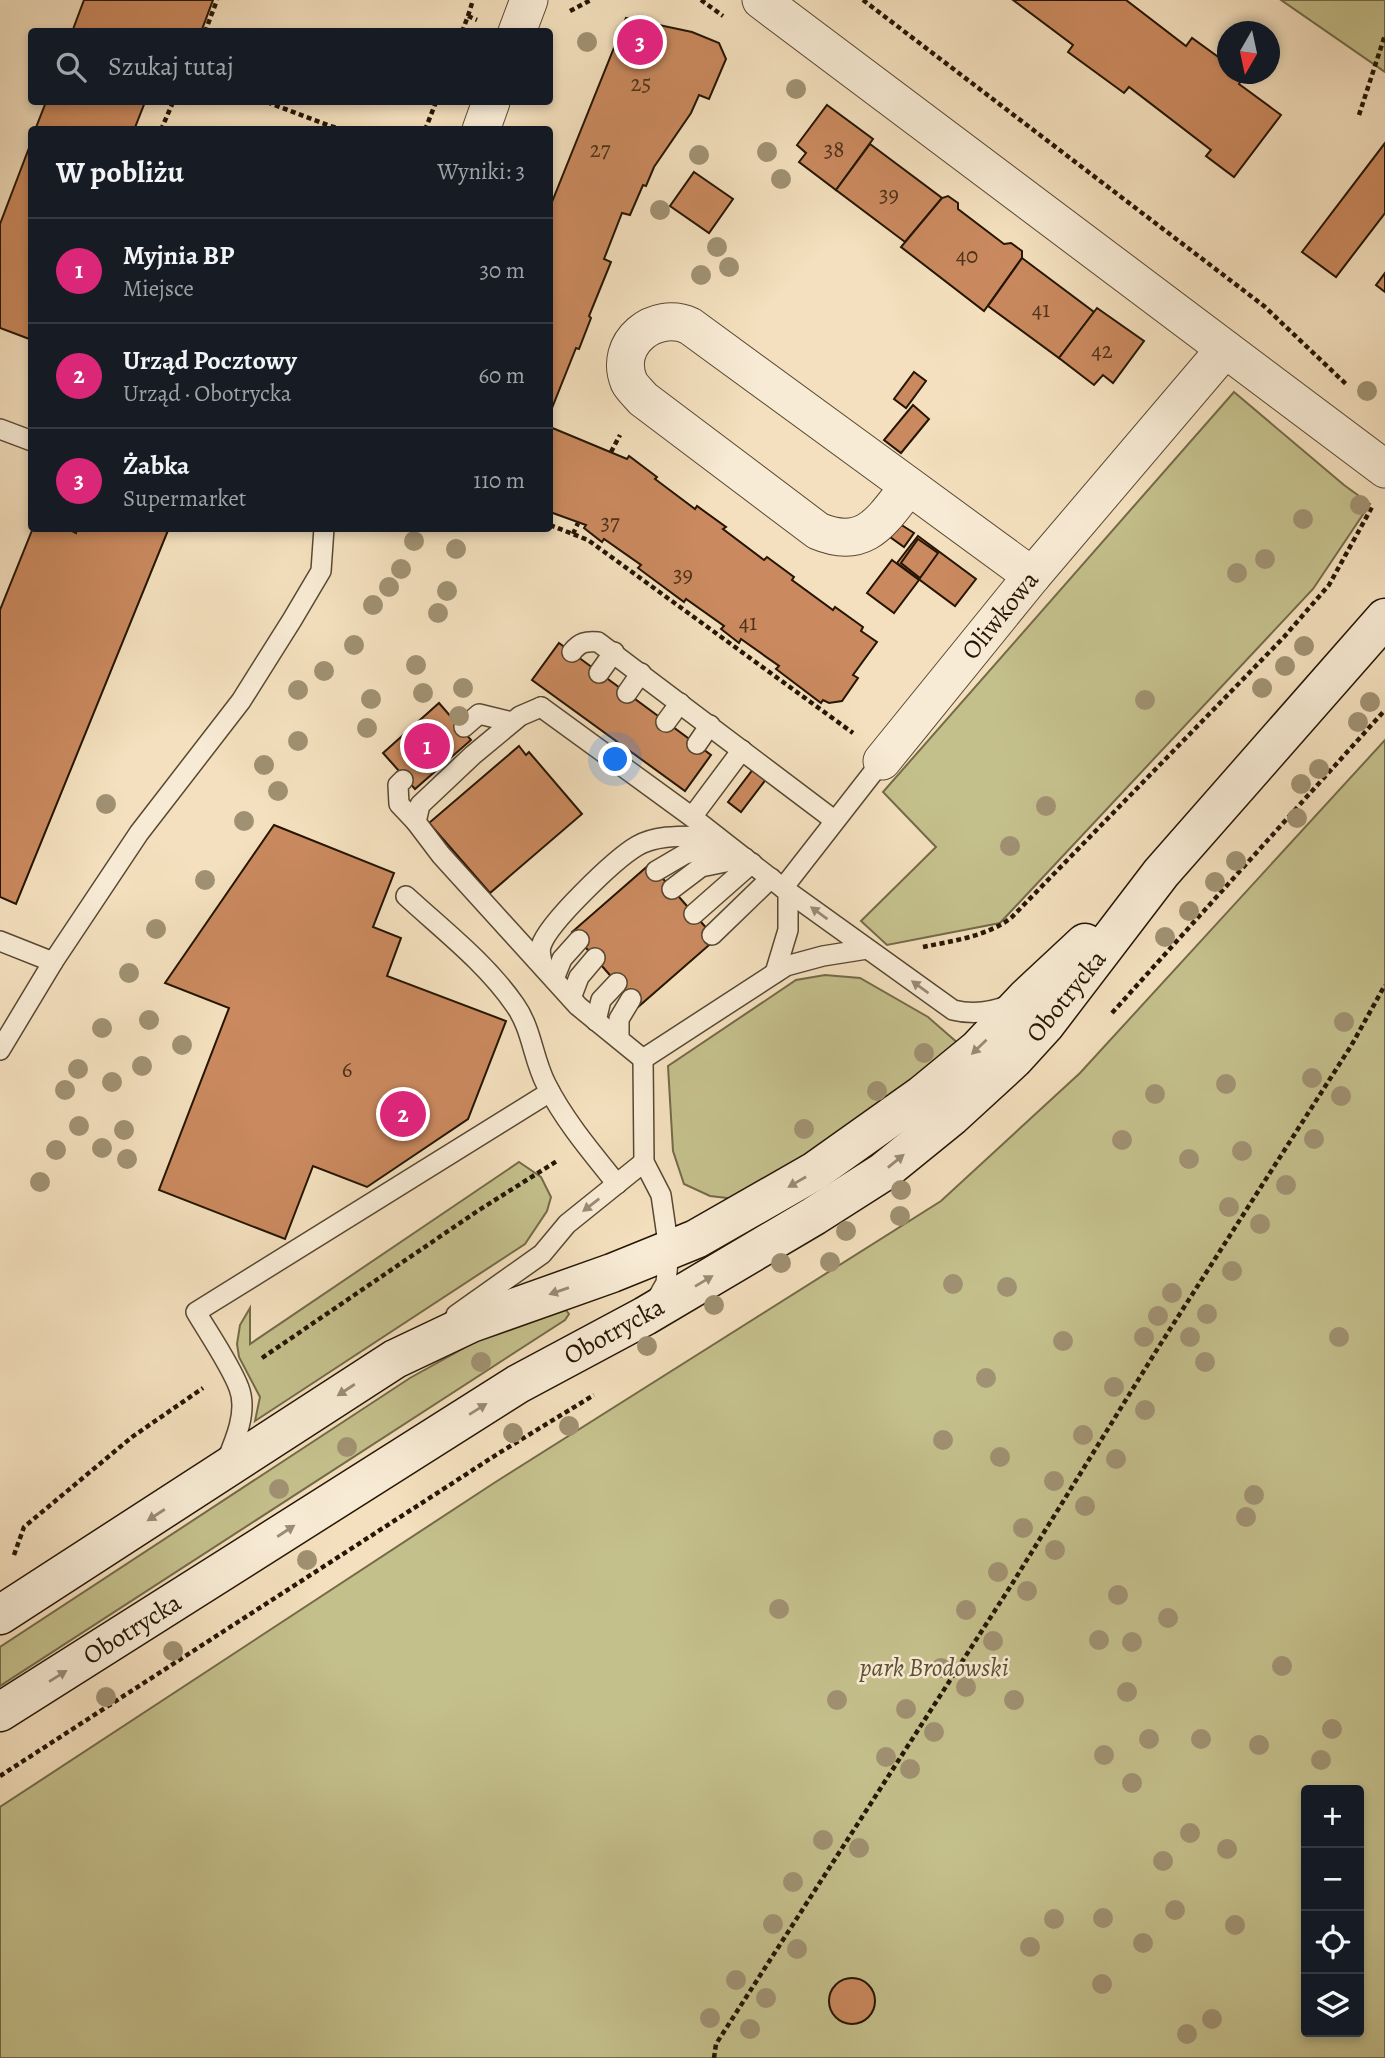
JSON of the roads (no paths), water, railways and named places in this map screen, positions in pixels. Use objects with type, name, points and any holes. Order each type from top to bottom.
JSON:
[{"type":"street","points":[[518,28],[529,0]]},
{"type":"street","points":[[761,0],[1225,349],[1380,485]]},
{"type":"street","points":[[482,126],[490,105]]},
{"type":"street","points":[[909,486],[879,525],[867,532],[851,539],[833,537],[818,531],[643,399],[630,383],[626,370],[628,353],[636,337],[649,326],[663,321],[678,321],[690,326],[909,486],[1032,576]]},
{"type":"street","name":"Oliwkowa","points":[[869,750],[1032,576],[1225,349]]},
{"type":"street","name":"Obotrycka","points":[[0,1712],[518,1384],[645,1316],[883,1172],[952,1116],[1014,1059],[1045,1026],[1161,873],[1385,618]]},
{"type":"street","name":"Obotrycka","points":[[0,1615],[395,1359],[471,1323],[669,1250],[721,1226],[815,1171],[862,1140],[978,1049],[1026,998],[1161,873]]},
{"type":"lane","points":[[0,429],[28,440]]},
{"type":"lane","points":[[0,1050],[53,962],[139,833],[241,701],[285,631],[321,571],[324,532]]},
{"type":"lane","points":[[572,652],[585,641],[606,647],[834,820]]},
{"type":"lane","points":[[599,673],[606,647]]},
{"type":"lane","points":[[627,693],[641,673]]},
{"type":"lane","points":[[416,822],[420,805],[473,755],[543,698],[665,788],[692,817],[781,886],[953,1010],[969,1014],[993,1011],[1026,998]]},
{"type":"lane","points":[[666,722],[680,703]]},
{"type":"lane","points":[[464,727],[479,714],[512,723]]},
{"type":"lane","points":[[697,744],[710,725]]},
{"type":"lane","points":[[692,817],[742,750]]},
{"type":"lane","name":"Oliwkowa","points":[[712,935],[781,886],[834,820],[869,750]]},
{"type":"lane","points":[[404,780],[398,785],[399,804],[441,855],[571,998],[643,1059],[645,1162],[661,1195],[669,1250],[666,1283],[660,1297],[645,1316]]},
{"type":"lane","points":[[548,973],[540,948],[549,932],[589,886],[638,845],[663,838],[721,839]]},
{"type":"lane","points":[[656,871],[685,854],[721,839]]},
{"type":"lane","points":[[672,889],[701,867],[749,861]]},
{"type":"lane","points":[[694,914],[749,861]]},
{"type":"lane","points":[[775,973],[788,930],[781,886]]},
{"type":"lane","points":[[406,895],[495,978],[517,1007],[526,1025],[544,1082],[584,1142],[617,1184]]},
{"type":"lane","points":[[548,973],[579,940]]},
{"type":"lane","points":[[0,941],[53,962]]},
{"type":"lane","points":[[643,1059],[786,966],[811,960],[874,953]]},
{"type":"lane","points":[[571,998],[579,977],[595,958]]},
{"type":"lane","points":[[596,1021],[601,1000],[617,983]]},
{"type":"lane","points":[[619,1039],[619,1018],[632,999]]},
{"type":"lane","points":[[221,1473],[237,1432],[241,1409],[240,1390],[196,1312],[550,1092]]},
{"type":"lane","points":[[395,1359],[542,1254],[567,1224],[645,1162]]},
{"type":"place","name":"Żabka","points":[[640,42]]},
{"type":"place","name":"Myjnia BP","points":[[427,746]]},
{"type":"place","name":"Urząd Pocztowy","points":[[403,1114]]},
{"type":"park label","name":"park Brodowski","points":[[934,1667]]}]
